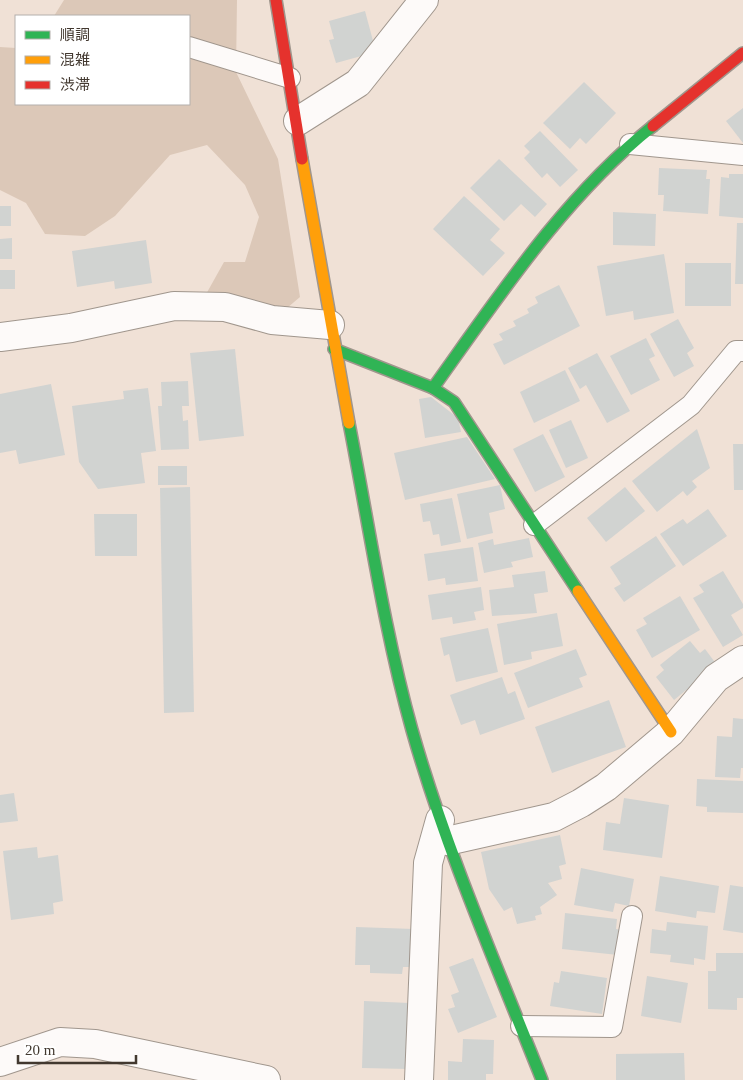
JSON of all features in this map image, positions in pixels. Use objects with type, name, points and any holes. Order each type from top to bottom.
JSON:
[{"type":"street","points":[[276,0],[298,121],[332,337],[394,652],[412,729],[443,831],[542,1080]]},
{"type":"street","points":[[298,121],[358,83],[424,0]]},
{"type":"street","points":[[433,388],[493,304],[552,228],[630,144],[743,54]]},
{"type":"street","points":[[0,337],[71,328],[174,306],[226,307],[332,337],[433,388],[454,402],[671,732]]},
{"type":"street","points":[[443,831],[554,817],[581,803],[606,787],[671,732],[716,678],[743,660]]},
{"type":"street","points":[[419,1080],[428,864],[443,831]]},
{"type":"street","points":[[0,1062],[60,1042],[95,1044],[266,1080]]},
{"type":"lane","points":[[190,47],[290,78]]},
{"type":"lane","points":[[630,144],[743,155]]},
{"type":"lane","points":[[534,525],[691,405],[736,351],[743,351]]},
{"type":"lane","points":[[521,1026],[612,1028],[632,916]]},
{"type":"shaded area","points":[[64,0],[237,0],[236,72],[278,159],[300,297],[287,308],[205,296],[224,262],[245,262],[259,217],[245,185],[207,145],[170,155],[115,216],[85,236],[45,234],[26,203],[0,190],[0,47],[15,48],[15,105],[190,105],[190,15],[55,15]]},
{"type":"building","points":[[365,11],[376,52],[336,63],[329,40],[334,39],[329,21]]},
{"type":"building","points":[[584,82],[616,113],[586,144],[580,138],[570,149],[543,123]]},
{"type":"building","points":[[743,108],[743,143],[726,121]]},
{"type":"building","points":[[540,131],[578,170],[560,187],[547,173],[542,178],[524,158],[530,152],[524,146]]},
{"type":"building","points":[[499,159],[547,204],[535,217],[521,204],[504,221],[470,188]]},
{"type":"building","points":[[659,168],[707,170],[706,179],[710,179],[708,214],[663,211],[664,195],[658,195]]},
{"type":"building","points":[[729,174],[743,174],[743,218],[719,216],[721,177],[729,178]]},
{"type":"building","points":[[464,196],[500,229],[490,240],[505,253],[483,276],[433,229]]},
{"type":"building","points":[[0,206],[11,206],[11,226],[0,226]]},
{"type":"building","points":[[613,212],[656,214],[655,246],[613,245]]},
{"type":"building","points":[[737,223],[743,223],[743,284],[735,284]]},
{"type":"building","points":[[12,238],[12,259],[0,259],[0,239]]},
{"type":"building","points":[[146,240],[152,283],[115,289],[114,281],[77,287],[72,251]]},
{"type":"building","points":[[664,254],[674,313],[634,320],[633,311],[606,316],[597,266]]},
{"type":"building","points":[[685,263],[731,263],[731,306],[685,306]]},
{"type":"building","points":[[0,270],[15,270],[15,289],[0,289]]},
{"type":"building","points":[[559,285],[580,326],[504,365],[493,344],[503,340],[499,334],[516,326],[513,321],[529,313],[527,309],[538,303],[535,297]]},
{"type":"building","points":[[678,319],[694,348],[687,353],[694,366],[674,377],[650,334]]},
{"type":"building","points":[[646,338],[655,356],[649,359],[660,380],[631,395],[610,356]]},
{"type":"building","points":[[235,349],[244,436],[199,441],[190,353]]},
{"type":"building","points":[[597,353],[630,411],[607,423],[586,385],[580,389],[568,368]]},
{"type":"building","points":[[565,370],[580,401],[534,423],[520,392]]},
{"type":"building","points":[[188,381],[189,406],[182,406],[183,421],[188,420],[189,449],[161,450],[158,406],[162,406],[161,382]]},
{"type":"building","points":[[51,384],[65,455],[19,464],[16,450],[0,453],[0,394]]},
{"type":"building","points":[[148,388],[156,451],[141,453],[145,483],[98,489],[79,462],[72,406],[124,399],[123,391]]},
{"type":"building","points":[[431,397],[458,418],[461,432],[425,438],[419,399]]},
{"type":"building","points":[[571,420],[588,458],[566,468],[549,430]]},
{"type":"building","points":[[697,429],[710,468],[692,481],[697,487],[687,496],[683,491],[657,512],[632,481]]},
{"type":"building","points":[[543,434],[565,477],[535,492],[513,449]]},
{"type":"building","points":[[467,437],[495,479],[405,500],[394,453]]},
{"type":"building","points":[[733,444],[743,444],[743,490],[734,490]]},
{"type":"building","points":[[158,466],[187,466],[187,485],[158,485]]},
{"type":"building","points":[[500,485],[505,509],[489,513],[493,533],[467,539],[457,494]]},
{"type":"building","points":[[190,487],[194,712],[164,713],[160,488]]},
{"type":"building","points":[[625,487],[645,511],[606,542],[587,518]]},
{"type":"building","points":[[452,498],[461,542],[441,546],[439,534],[433,535],[430,521],[423,522],[420,504]]},
{"type":"building","points":[[708,509],[727,536],[683,566],[660,534],[683,519],[687,524]]},
{"type":"building","points":[[94,514],[137,514],[137,556],[95,556]]},
{"type":"building","points":[[656,536],[676,566],[624,602],[614,588],[621,584],[610,567]]},
{"type":"building","points":[[529,538],[533,557],[511,562],[513,567],[484,573],[478,543],[493,539],[494,545]]},
{"type":"building","points":[[473,547],[478,581],[446,585],[445,578],[428,581],[424,554]]},
{"type":"building","points":[[545,571],[548,592],[534,594],[537,613],[492,616],[489,590],[514,587],[512,575]]},
{"type":"building","points":[[723,571],[743,604],[743,608],[731,615],[743,635],[723,647],[693,598],[704,592],[699,585]]},
{"type":"building","points":[[481,587],[484,610],[474,612],[476,620],[453,624],[452,617],[432,620],[428,595]]},
{"type":"building","points":[[680,596],[700,630],[652,658],[636,630],[647,624],[643,618]]},
{"type":"building","points":[[557,613],[563,646],[531,652],[532,659],[504,665],[497,624]]},
{"type":"building","points":[[488,628],[498,672],[456,682],[449,654],[444,656],[440,638]]},
{"type":"building","points":[[690,641],[700,653],[705,649],[717,665],[674,700],[656,677],[664,670],[660,665]]},
{"type":"building","points":[[576,649],[587,675],[579,678],[583,687],[528,708],[514,673]]},
{"type":"building","points":[[502,677],[508,694],[515,691],[525,719],[480,735],[475,720],[461,725],[450,695]]},
{"type":"building","points":[[609,700],[626,747],[552,773],[535,727]]},
{"type":"building","points":[[733,718],[743,719],[743,768],[741,768],[740,778],[715,777],[717,736],[732,737]]},
{"type":"building","points":[[697,779],[743,781],[743,813],[707,812],[707,807],[696,806]]},
{"type":"building","points":[[14,793],[18,821],[0,823],[0,795]]},
{"type":"building","points":[[624,798],[669,805],[662,858],[603,850],[606,822],[620,824]]},
{"type":"building","points":[[560,835],[566,864],[559,866],[562,879],[548,883],[557,895],[540,907],[542,914],[535,916],[536,920],[517,924],[512,907],[504,911],[489,889],[481,852]]},
{"type":"building","points":[[37,847],[38,858],[58,855],[63,901],[53,903],[54,914],[11,920],[3,851]]},
{"type":"building","points":[[581,868],[634,879],[629,906],[615,903],[613,912],[574,905]]},
{"type":"building","points":[[660,876],[719,886],[715,913],[697,911],[696,918],[655,911]]},
{"type":"building","points":[[730,885],[743,887],[743,933],[723,930]]},
{"type":"building","points":[[565,913],[617,919],[616,929],[621,930],[618,955],[562,949]]},
{"type":"building","points":[[667,922],[708,926],[705,960],[694,958],[694,965],[670,962],[671,955],[650,953],[652,929],[666,931]]},
{"type":"building","points":[[356,927],[414,929],[412,967],[403,967],[402,974],[370,973],[370,965],[355,965]]},
{"type":"building","points":[[716,953],[743,953],[743,998],[737,998],[737,1010],[708,1009],[708,971],[716,971]]},
{"type":"building","points":[[473,958],[497,1017],[458,1033],[448,1009],[455,1007],[451,995],[459,992],[449,967]]},
{"type":"building","points":[[561,971],[607,978],[602,1014],[550,1006],[554,982],[559,983]]},
{"type":"building","points":[[647,976],[688,983],[681,1023],[641,1016]]},
{"type":"building","points":[[364,1001],[409,1003],[408,1069],[362,1068]]},
{"type":"building","points":[[463,1039],[494,1040],[493,1074],[486,1074],[486,1080],[448,1080],[448,1061],[462,1062]]},
{"type":"building","points":[[684,1053],[685,1080],[616,1080],[616,1054]]},
{"type":"traffic: fast","points":[[433,388],[534,249],[590,184],[653,126]]},
{"type":"traffic: fast","points":[[334,349],[433,388],[454,402],[578,591]]},
{"type":"traffic: fast","points":[[349,423],[393,654],[425,775],[456,863],[542,1080]]},
{"type":"traffic: slow","points":[[302,159],[349,423]]},
{"type":"traffic: slow","points":[[578,591],[671,732]]},
{"type":"traffic: jam","points":[[276,0],[302,159]]},
{"type":"traffic: jam","points":[[653,126],[743,53]]}]
